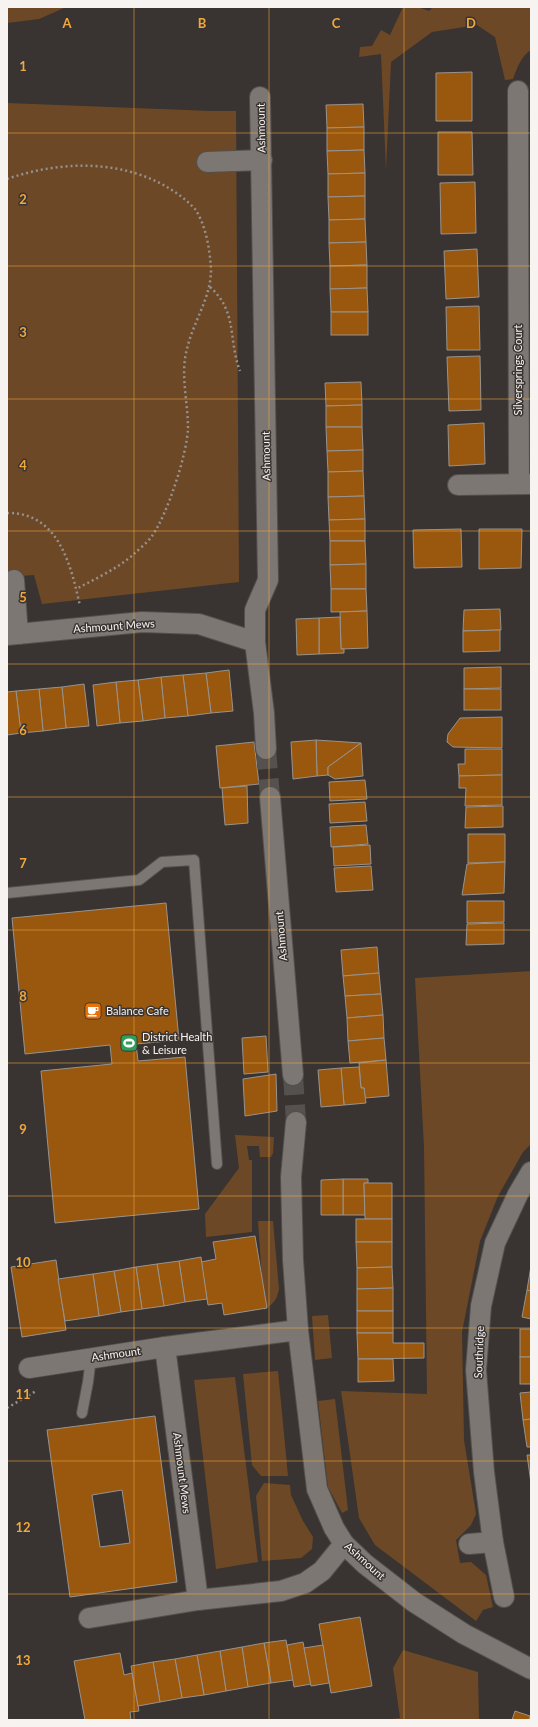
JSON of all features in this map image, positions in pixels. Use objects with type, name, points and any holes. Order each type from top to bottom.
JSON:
[{"type":"street","name":"Silversprings Court","points":[[458,485],[525,484],[525,255],[518,91]]},
{"type":"street","name":"Ashmount","points":[[260,97],[268,580],[255,610],[255,642],[264,713],[266,749]]},
{"type":"street","name":"Ashmount","points":[[207,162],[262,160]]},
{"type":"street","name":"Ashmount Mews","points":[[14,580],[13,635],[142,622],[199,624],[255,642]]},
{"type":"street","name":"Ashmount","points":[[270,798],[293,1075]]},
{"type":"street","name":"Ashmount","points":[[296,1122],[291,1178],[293,1260],[298,1330],[317,1489],[334,1528],[344,1544],[365,1564],[414,1602],[464,1634],[531,1669]]},
{"type":"street","name":"Southridge","points":[[504,1597],[493,1542],[484,1472],[476,1370],[481,1306],[495,1243],[518,1194],[531,1172]]},
{"type":"street","name":"Ashmount","points":[[29,1368],[91,1357],[298,1330]]},
{"type":"street","name":"Ashmount Mews","points":[[165,1347],[198,1600]]},
{"type":"street","points":[[469,1544],[493,1542]]},
{"type":"street","points":[[89,1618],[198,1600],[281,1591],[305,1583],[322,1571],[344,1544]]},
{"type":"lane","points":[[7,893],[139,880],[162,862],[194,860],[217,1164]]},
{"type":"lane","points":[[82,1413],[91,1357]]},
{"type":"path","points":[[7,180],[58,166],[80,165],[104,167],[129,172],[156,181],[180,195],[195,209],[204,228],[211,269],[210,287],[186,349],[185,367],[188,430],[181,465],[173,491],[152,536],[133,555],[76,589]]},
{"type":"path","points":[[210,287],[219,295],[229,316],[241,373]]},
{"type":"path","points":[[7,513],[33,518],[50,530],[65,553],[76,589],[85,628]]},
{"type":"shaded area","points":[[7,7],[66,7],[39,19],[7,23]]},
{"type":"shaded area","points":[[403,7],[418,7],[429,11],[433,7],[531,7],[531,50],[522,59],[513,79],[505,80],[495,37],[477,25],[432,32],[391,62],[386,170],[381,54],[359,57],[360,47],[372,46],[381,30],[390,35]]},
{"type":"shaded area","points":[[7,103],[236,111],[239,582],[42,604],[34,575],[7,577]]},
{"type":"shaded area","points":[[531,971],[531,1144],[523,1152],[498,1196],[480,1241],[462,1332],[464,1440],[476,1514],[471,1525],[456,1540],[460,1563],[471,1562],[486,1575],[493,1607],[483,1610],[476,1621],[375,1545],[359,1518],[341,1391],[427,1394],[424,1147],[415,978]]},
{"type":"shaded area","points":[[235,1135],[274,1137],[273,1153],[271,1157],[260,1157],[259,1146],[247,1146],[249,1160],[252,1160],[252,1232],[206,1237],[205,1214],[239,1168]]},
{"type":"shaded area","points":[[258,1221],[273,1221],[279,1289],[274,1301],[264,1310]]},
{"type":"shaded area","points":[[328,1315],[332,1358],[315,1360],[312,1316]]},
{"type":"shaded area","points":[[278,1371],[288,1476],[261,1476],[252,1465],[243,1374]]},
{"type":"shaded area","points":[[235,1377],[258,1562],[216,1569],[194,1380]]},
{"type":"shaded area","points":[[335,1399],[348,1510],[342,1513],[328,1487],[318,1401]]},
{"type":"shaded area","points":[[264,1483],[290,1485],[291,1495],[303,1521],[313,1537],[312,1549],[301,1558],[262,1561],[256,1496]]},
{"type":"shaded area","points":[[403,1650],[478,1672],[479,1720],[385,1720],[400,1718],[393,1668]]},
{"type":"building","points":[[472,72],[472,121],[436,121],[436,73]]},
{"type":"building","points":[[363,104],[364,127],[327,128],[326,105]]},
{"type":"building","points":[[364,127],[364,150],[327,151],[327,128]]},
{"type":"building","points":[[438,132],[472,132],[473,175],[438,175]]},
{"type":"building","points":[[364,150],[365,173],[328,174],[327,151]]},
{"type":"building","points":[[365,173],[365,196],[328,197],[328,174]]},
{"type":"building","points":[[475,182],[476,233],[441,234],[440,183]]},
{"type":"building","points":[[365,196],[365,219],[329,220],[328,197]]},
{"type":"building","points":[[365,219],[366,242],[329,243],[329,220]]},
{"type":"building","points":[[366,242],[367,265],[330,266],[329,243]]},
{"type":"building","points":[[477,249],[479,297],[446,299],[444,251]]},
{"type":"building","points":[[367,265],[367,288],[330,289],[330,266]]},
{"type":"building","points":[[367,288],[368,312],[331,312],[330,289]]},
{"type":"building","points":[[479,306],[480,350],[447,350],[446,307]]},
{"type":"building","points":[[331,312],[368,312],[368,335],[331,335]]},
{"type":"building","points":[[480,356],[481,410],[449,411],[447,357]]},
{"type":"building","points":[[361,382],[362,405],[326,406],[325,383]]},
{"type":"building","points":[[362,405],[362,427],[326,427],[326,406]]},
{"type":"building","points":[[484,423],[485,464],[449,466],[448,425]]},
{"type":"building","points":[[326,427],[362,427],[363,450],[327,451]]},
{"type":"building","points":[[363,450],[363,471],[328,472],[327,451]]},
{"type":"building","points":[[363,471],[364,496],[328,497],[328,472]]},
{"type":"building","points":[[364,496],[365,519],[329,520],[328,497]]},
{"type":"building","points":[[365,519],[365,541],[330,541],[329,520]]},
{"type":"building","points":[[461,529],[462,567],[414,568],[413,530]]},
{"type":"building","points":[[479,529],[522,529],[521,568],[479,569]]},
{"type":"building","points":[[330,541],[365,541],[366,564],[330,565]]},
{"type":"building","points":[[366,564],[366,589],[331,589],[330,565]]},
{"type":"building","points":[[331,589],[366,589],[367,611],[331,612]]},
{"type":"building","points":[[500,609],[501,630],[463,631],[464,610]]},
{"type":"building","points":[[367,611],[368,648],[341,649],[340,612]]},
{"type":"building","points":[[340,617],[341,649],[344,649],[344,653],[319,654],[319,618]]},
{"type":"building","points":[[319,618],[319,654],[297,655],[296,619]]},
{"type":"building","points":[[500,630],[500,651],[463,652],[463,631]]},
{"type":"building","points":[[501,667],[501,688],[464,689],[464,668]]},
{"type":"building","points":[[229,670],[233,711],[211,713],[206,673]]},
{"type":"building","points":[[206,673],[211,713],[188,716],[183,675]]},
{"type":"building","points":[[183,675],[188,716],[165,718],[161,677]]},
{"type":"building","points":[[161,677],[165,718],[143,721],[138,680]]},
{"type":"building","points":[[138,680],[143,721],[120,723],[116,682]]},
{"type":"building","points":[[116,682],[120,723],[97,726],[93,685]]},
{"type":"building","points":[[84,684],[89,726],[66,728],[62,687]]},
{"type":"building","points":[[62,687],[66,728],[43,731],[39,689]]},
{"type":"building","points":[[39,689],[43,731],[21,733],[16,691]]},
{"type":"building","points":[[464,689],[501,689],[501,710],[464,710]]},
{"type":"building","points":[[16,691],[21,733],[7,735],[7,692]]},
{"type":"building","points":[[502,717],[502,748],[453,747],[447,742],[448,734],[460,718]]},
{"type":"building","points":[[316,740],[361,743],[328,767],[328,775],[317,776]]},
{"type":"building","points":[[316,740],[317,776],[293,779],[291,742]]},
{"type":"building","points":[[254,742],[259,784],[220,788],[216,746]]},
{"type":"building","points":[[361,743],[363,776],[335,779],[328,775],[328,767]]},
{"type":"building","points":[[465,749],[502,749],[502,775],[459,776],[458,764],[465,764]]},
{"type":"building","points":[[502,775],[502,805],[465,806],[466,788],[459,788],[459,776]]},
{"type":"building","points":[[365,780],[367,799],[330,801],[329,782]]},
{"type":"building","points":[[247,786],[248,823],[225,825],[222,788]]},
{"type":"building","points":[[365,802],[367,821],[330,823],[329,804]]},
{"type":"building","points":[[503,806],[503,827],[465,828],[466,807]]},
{"type":"building","points":[[366,825],[368,844],[331,847],[330,827]]},
{"type":"building","points":[[468,834],[505,834],[505,862],[468,863]]},
{"type":"building","points":[[370,845],[371,864],[334,866],[333,847]]},
{"type":"building","points":[[505,862],[504,893],[462,895],[467,864]]},
{"type":"building","points":[[371,866],[373,890],[336,892],[334,868]]},
{"type":"building","points":[[467,901],[504,901],[504,922],[467,923]]},
{"type":"building","points":[[166,903],[179,1040],[136,1044],[138,1061],[185,1057],[199,1209],[55,1223],[41,1071],[112,1064],[110,1045],[25,1054],[12,918]]},
{"type":"building","points":[[504,923],[504,944],[466,945],[467,924]]},
{"type":"building","points":[[377,947],[379,973],[343,976],[341,950]]},
{"type":"building","points":[[379,973],[381,994],[345,996],[343,976]]},
{"type":"building","points":[[381,994],[383,1015],[347,1018],[345,996]]},
{"type":"building","points":[[383,1015],[384,1038],[348,1041],[347,1018]]},
{"type":"building","points":[[266,1036],[268,1072],[244,1074],[242,1038]]},
{"type":"building","points":[[384,1038],[386,1060],[350,1063],[348,1041]]},
{"type":"building","points":[[386,1060],[389,1096],[365,1098],[364,1088],[361,1088],[359,1063]]},
{"type":"building","points":[[359,1067],[361,1088],[364,1088],[366,1103],[344,1105],[341,1068]]},
{"type":"building","points":[[341,1068],[344,1105],[321,1107],[318,1070]]},
{"type":"building","points":[[276,1074],[277,1111],[245,1116],[243,1079]]},
{"type":"building","points":[[343,1179],[368,1179],[368,1183],[364,1183],[365,1215],[343,1215]]},
{"type":"building","points":[[343,1179],[343,1215],[321,1215],[321,1180]]},
{"type":"building","points":[[364,1183],[392,1183],[392,1219],[365,1219]]},
{"type":"building","points":[[356,1219],[392,1219],[392,1242],[356,1242]]},
{"type":"building","points":[[255,1236],[267,1308],[224,1315],[222,1303],[208,1305],[201,1262],[216,1259],[213,1242]]},
{"type":"building","points":[[356,1242],[392,1242],[392,1267],[357,1268]]},
{"type":"building","points":[[201,1257],[207,1299],[185,1302],[179,1261]]},
{"type":"building","points":[[56,1260],[66,1330],[22,1337],[11,1267]]},
{"type":"building","points":[[179,1261],[185,1302],[164,1306],[157,1264]]},
{"type":"building","points":[[157,1264],[164,1306],[142,1309],[136,1267]]},
{"type":"building","points":[[531,1266],[531,1291],[527,1290]]},
{"type":"building","points":[[136,1267],[142,1309],[121,1312],[114,1271]]},
{"type":"building","points":[[392,1267],[393,1288],[357,1289],[357,1268]]},
{"type":"building","points":[[114,1271],[121,1312],[99,1316],[93,1274]]},
{"type":"building","points":[[93,1274],[99,1316],[65,1321],[58,1279]]},
{"type":"building","points":[[393,1288],[393,1311],[357,1311],[357,1289]]},
{"type":"building","points":[[527,1290],[531,1291],[531,1319],[522,1317]]},
{"type":"building","points":[[357,1311],[393,1311],[393,1333],[357,1333]]},
{"type":"building","points":[[520,1329],[531,1329],[531,1357],[520,1357]]},
{"type":"building","points":[[357,1333],[393,1333],[393,1343],[424,1343],[424,1358],[358,1359]]},
{"type":"building","points":[[520,1357],[531,1357],[531,1384],[520,1384]]},
{"type":"building","points":[[358,1359],[393,1359],[394,1381],[358,1382]]},
{"type":"building","points":[[531,1392],[531,1419],[523,1420],[520,1393]]},
{"type":"building","points":[[155,1416],[177,1582],[70,1597],[47,1430]],"holes":[[[122,1490],[130,1543],[100,1547],[92,1495]]]},
{"type":"building","points":[[531,1419],[531,1447],[527,1447],[523,1420]]},
{"type":"building","points":[[527,1455],[531,1455],[531,1483]]},
{"type":"building","points":[[360,1617],[372,1686],[331,1693],[319,1624]]},
{"type":"building","points":[[286,1640],[293,1680],[271,1683],[264,1643]]},
{"type":"building","points":[[303,1642],[311,1684],[294,1687],[287,1645]]},
{"type":"building","points":[[264,1643],[271,1683],[248,1687],[242,1647]]},
{"type":"building","points":[[323,1645],[329,1683],[311,1686],[304,1648]]},
{"type":"building","points":[[242,1647],[248,1687],[226,1691],[220,1651]]},
{"type":"building","points":[[220,1651],[226,1691],[204,1695],[197,1655]]},
{"type":"building","points":[[120,1653],[124,1675],[132,1673],[139,1711],[130,1712],[131,1720],[85,1720],[74,1661]]},
{"type":"building","points":[[197,1655],[204,1695],[182,1698],[175,1659]]},
{"type":"building","points":[[175,1659],[182,1698],[160,1702],[153,1662]]},
{"type":"building","points":[[153,1662],[160,1702],[138,1706],[131,1666]]},
{"type":"building","points":[[515,1711],[530,1716],[529,1720],[512,1720]]},
{"type":"tunnel","points":[[266,749],[270,797]]},
{"type":"tunnel","points":[[293,1075],[296,1122]]},
{"type":"place","name":"Balance Cafe","points":[[93,1011]]},
{"type":"place","name":"District Health & Leisure","points":[[129,1043]]}]
